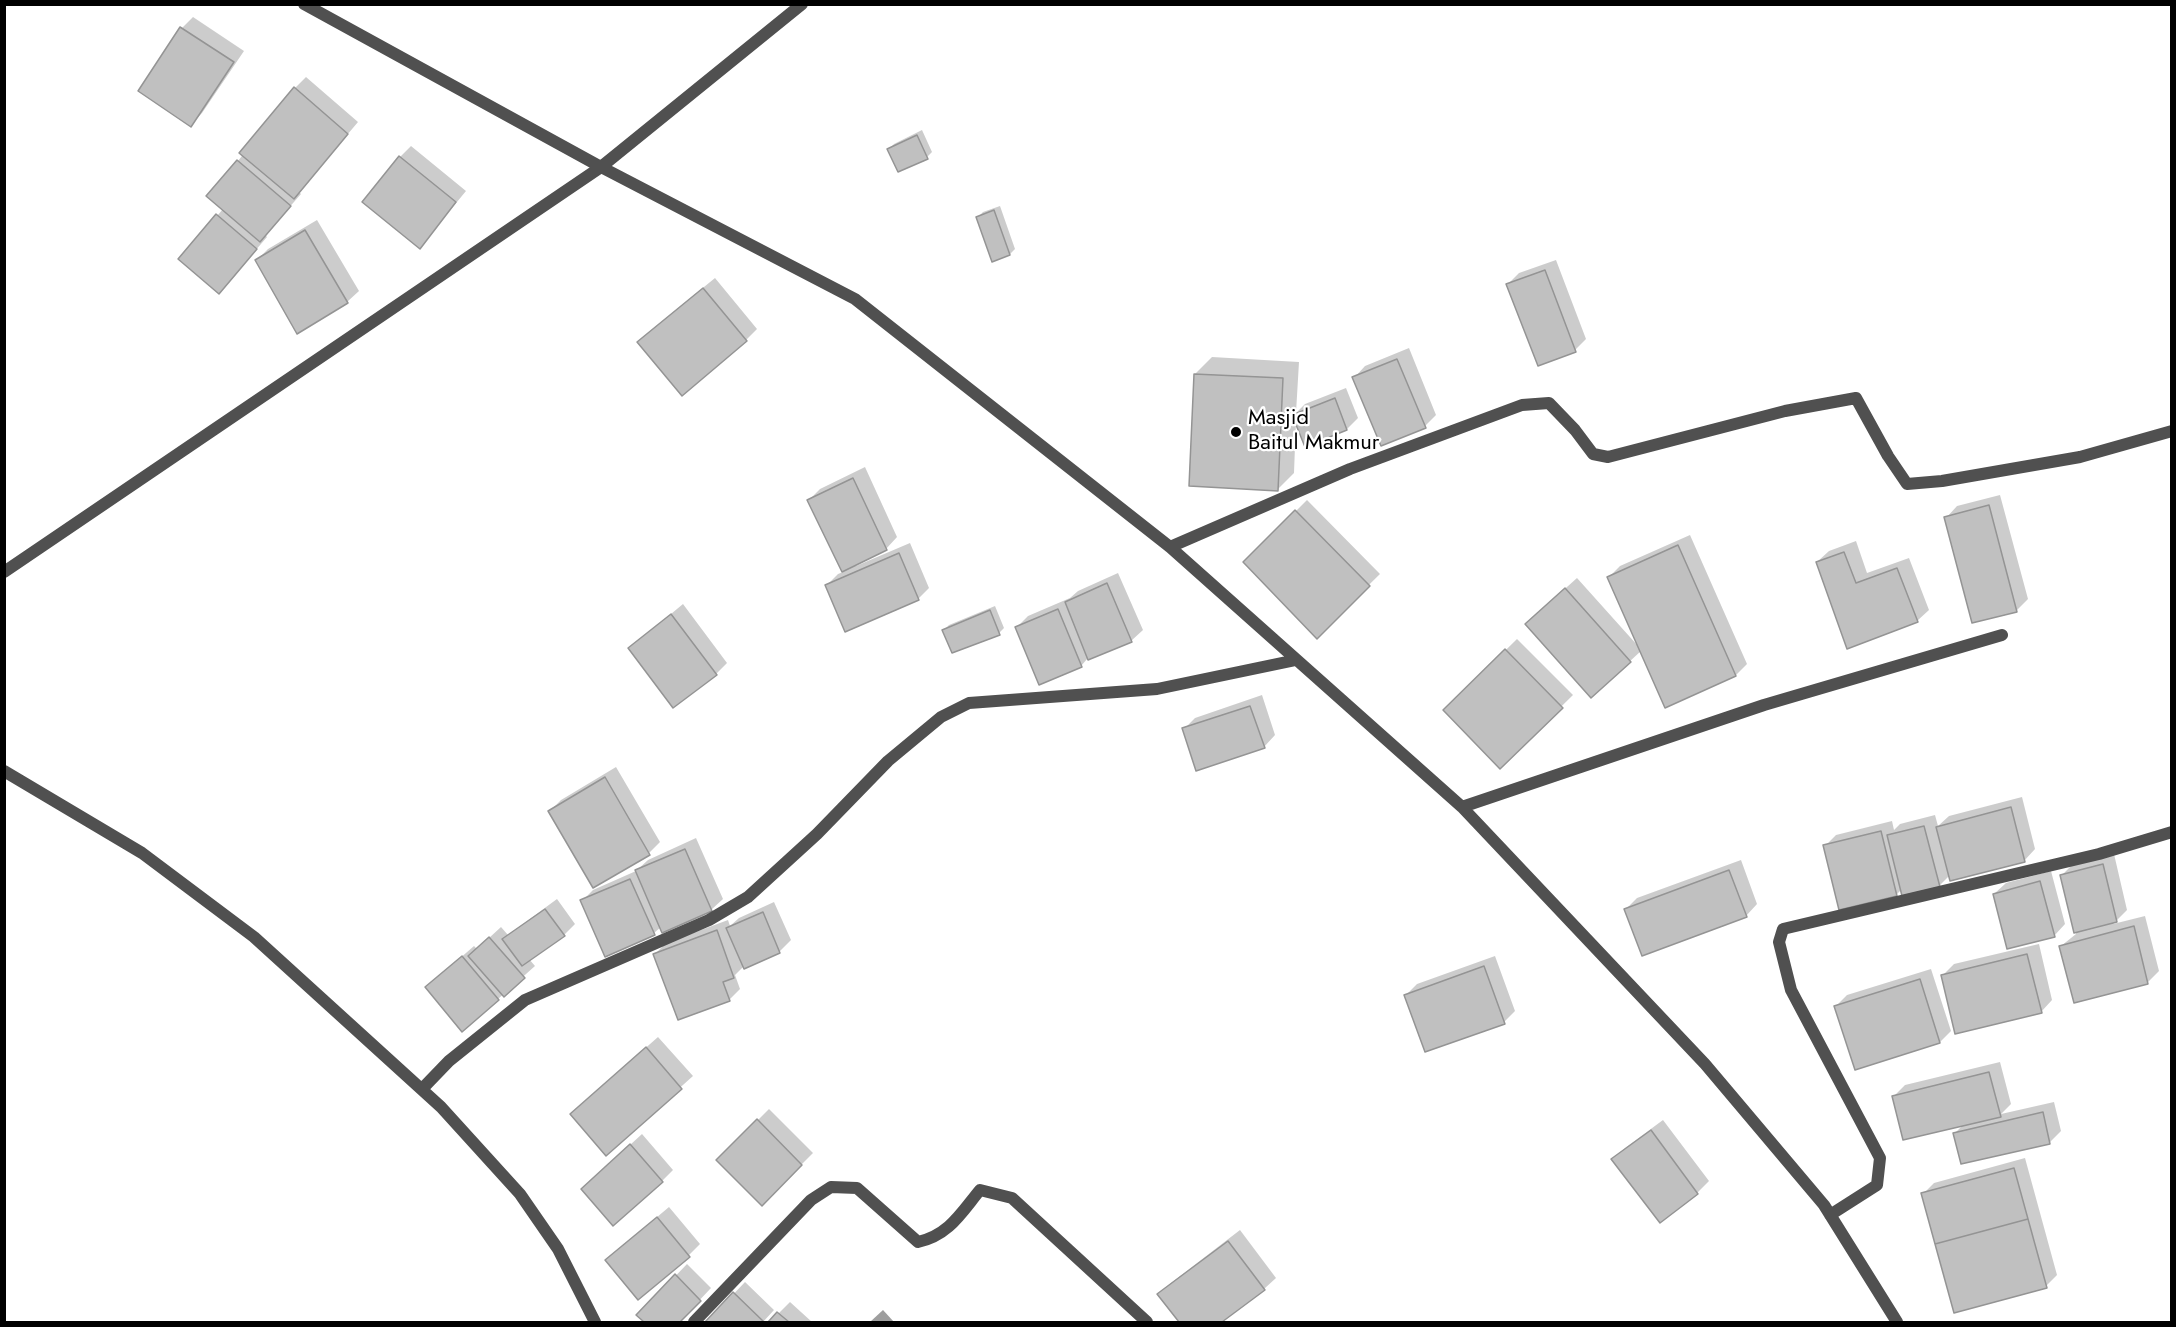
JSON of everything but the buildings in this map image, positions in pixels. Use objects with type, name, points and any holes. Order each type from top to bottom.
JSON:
[{"type":"street","points":[[304,4],[601,167],[855,299],[1170,547],[1461,807],[1705,1064],[1824,1205],[1897,1323]]},
{"type":"street","points":[[4,572],[601,167],[802,4]]},
{"type":"street","points":[[1170,547],[1350,469],[1522,405],[1550,403],[1593,454],[1608,457],[1785,411],[1856,398],[1888,456],[1907,484],[1942,481],[2080,457],[2172,431]]},
{"type":"street","points":[[1461,807],[1764,705],[2002,635]]},
{"type":"street","points":[[422,1089],[449,1061],[525,1000],[710,920],[748,897],[817,834],[888,761],[941,717],[969,703],[1157,689],[1296,660]]},
{"type":"street","points":[[4,771],[142,853],[254,937],[422,1089],[520,1194],[558,1249],[595,1323]]},
{"type":"street","points":[[1830,1215],[1877,1185],[1880,1158],[1791,990],[1779,942],[1783,929],[2098,854],[2172,832]]},
{"type":"street","points":[[694,1323],[811,1200],[831,1186],[857,1188],[918,1242],[933,1238],[951,1225],[980,1190],[1012,1198],[1147,1323]]},
{"type":"shaded area","points":[[883,1310],[894,1322],[870,1322]]},
{"type":"place","name":"Masjid Baitul Makmur","points":[[1236,432]]}]
